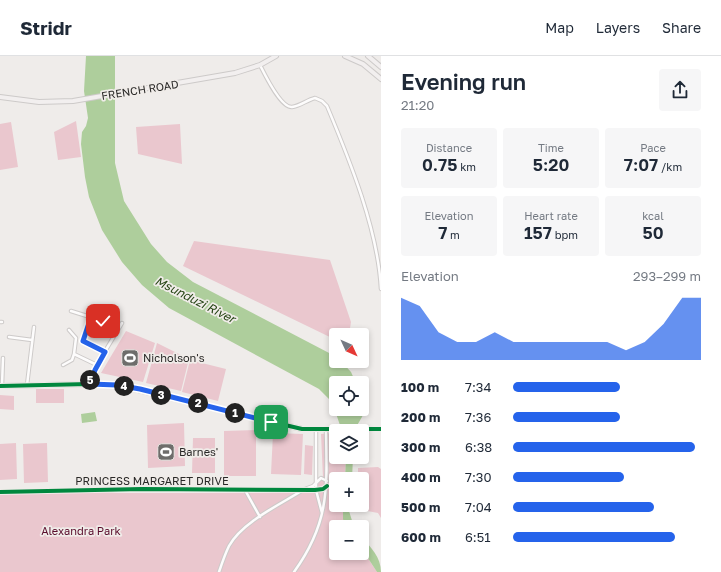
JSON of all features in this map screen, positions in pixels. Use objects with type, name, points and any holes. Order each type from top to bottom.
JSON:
[{"type":"street","name":"FRENCH ROAD","points":[[0,97],[38,102],[73,100],[235,73],[260,65],[276,56]]},
{"type":"street","points":[[345,56],[363,64],[381,79]]},
{"type":"street","points":[[368,56],[381,67]]},
{"type":"street","points":[[260,65],[280,99],[286,106],[293,107],[311,99],[318,98],[327,106],[365,206],[380,273],[381,289]]},
{"type":"street","points":[[71,311],[104,322],[103,330]]},
{"type":"street","points":[[91,317],[83,342],[105,352]]},
{"type":"street","points":[[90,384],[97,365],[122,323]]},
{"type":"street","points":[[27,385],[34,327]]},
{"type":"street","points":[[62,365],[72,360],[74,354],[76,338],[69,330]]},
{"type":"street","points":[[9,337],[32,340]]},
{"type":"street","points":[[74,354],[97,365]]},
{"type":"street","points":[[3,358],[1,386],[90,384],[133,388],[302,429],[381,429]]},
{"type":"street","points":[[316,429],[316,490],[323,516]]},
{"type":"street","points":[[294,572],[311,547],[323,516],[327,486],[326,429]]},
{"type":"street","points":[[219,572],[226,552],[234,539],[260,517],[321,478],[327,480]]},
{"type":"street","points":[[316,490],[323,489],[327,486]]},
{"type":"street","name":"PRINCESS MARGARET DRIVE","points":[[0,492],[142,488],[316,490]]},
{"type":"street","points":[[245,490],[260,517]]},
{"type":"green space","points":[[76,121],[81,157],[58,160],[54,132]]},
{"type":"green space","points":[[11,122],[18,167],[0,170],[0,124]]},
{"type":"green space","points":[[180,124],[182,164],[138,154],[136,127]]},
{"type":"green space","points":[[194,241],[330,260],[351,322],[350,328],[329,328],[329,337],[183,266]]},
{"type":"green space","name":"Nicholson's","points":[[126,331],[155,343],[143,382],[101,373]]},
{"type":"green space","points":[[157,343],[189,359],[181,391],[146,383]]},
{"type":"green space","points":[[190,360],[226,369],[218,401],[182,392]]},
{"type":"green space","points":[[36,389],[64,389],[64,403],[36,403]]},
{"type":"green space","points":[[0,395],[14,396],[14,410],[0,409]]},
{"type":"green space","name":"Barnes'","points":[[184,423],[185,466],[148,468],[147,425]]},
{"type":"green space","points":[[256,430],[256,476],[224,476],[224,431]]},
{"type":"green space","points":[[273,433],[303,434],[301,475],[271,474]]},
{"type":"green space","name":"Alexandra Park","points":[[329,433],[329,464],[346,464],[345,472],[329,472],[329,512],[344,512],[345,520],[329,520],[329,560],[369,560],[377,572],[0,572],[0,492],[13,490],[46,492],[83,489],[117,493],[263,493],[314,489],[323,478],[321,434]]},
{"type":"green space","points":[[193,438],[215,438],[215,473],[192,473]]},
{"type":"green space","points":[[16,443],[17,479],[0,480],[0,444]]},
{"type":"green space","points":[[47,443],[48,482],[24,483],[23,444]]},
{"type":"green space","points":[[305,445],[313,446],[312,475],[304,474]]},
{"type":"green space","points":[[378,467],[381,469],[381,518],[378,513],[369,511],[369,472],[358,472],[358,468]]},
{"type":"water","name":"Msunduzi River","points":[[86,56],[115,56],[115,163],[124,201],[151,244],[167,262],[193,282],[329,353],[329,368],[347,368],[353,376],[329,376],[329,399],[319,389],[169,308],[142,285],[122,262],[102,230],[89,197],[81,144],[82,132],[86,126],[88,118],[84,91]]},
{"type":"water","points":[[95,412],[97,421],[82,423],[81,414]]},
{"type":"water","points":[[337,416],[363,416],[358,424],[340,424]]},
{"type":"water","points":[[346,464],[353,464],[352,472],[345,472]]},
{"type":"water","points":[[343,512],[349,512],[352,520],[343,519]]},
{"type":"water","points":[[369,545],[377,557],[381,567],[381,572],[377,572],[369,560]]},
{"type":"cycle path","points":[[0,386],[89,384],[117,385],[302,429],[381,429]]},
{"type":"cycle path","points":[[0,492],[142,489],[315,490],[323,489],[327,486]]},
{"type":"place","name":"Nicholson's","points":[[130,358]]},
{"type":"place","name":"Barnes'","points":[[166,452]]},
{"type":"route","points":[[103,321],[91,317],[83,341],[85,344],[105,352],[95,370],[90,384],[117,385],[140,389],[271,422]]}]
